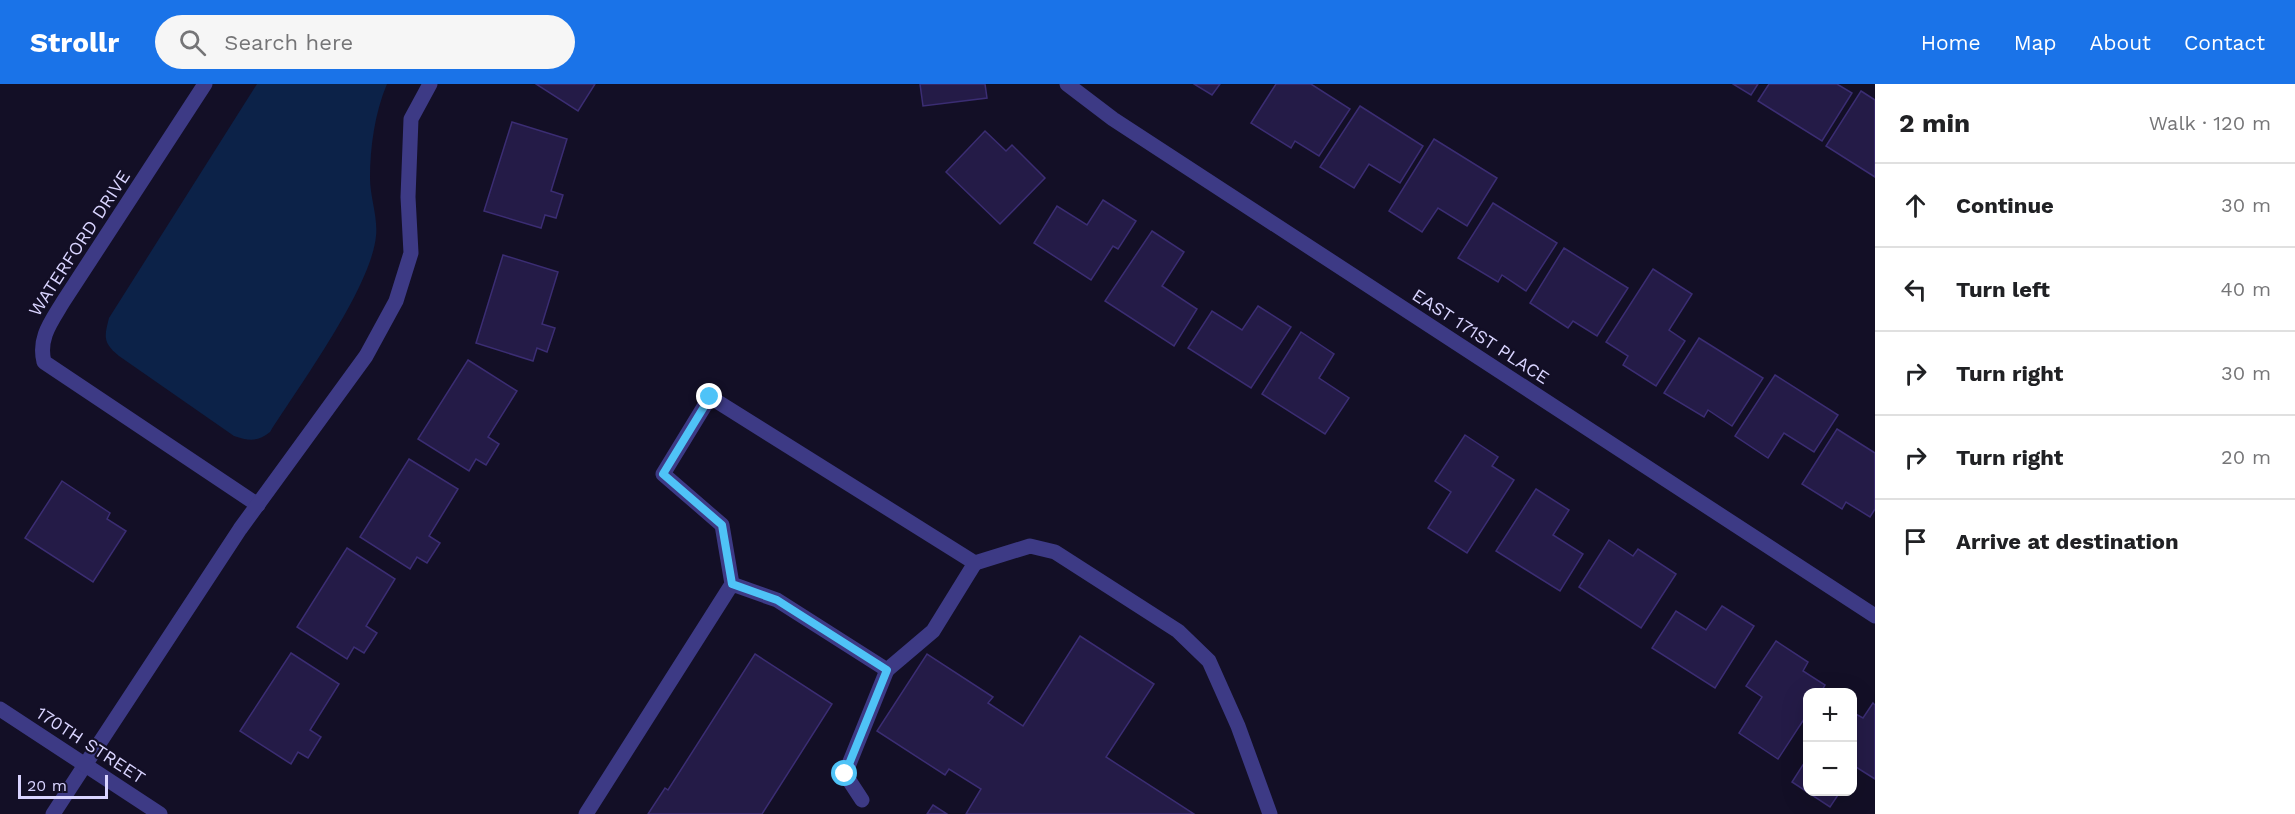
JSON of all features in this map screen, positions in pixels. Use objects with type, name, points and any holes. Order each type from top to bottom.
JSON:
[{"type":"street","name":"WATERFORD DRIVE","points":[[205,84],[63,302],[45,333],[41,350],[44,362],[258,505]]},
{"type":"street","points":[[53,814],[258,505],[366,356],[396,301],[411,253],[408,197],[411,119],[430,84]]},
{"type":"street","name":"EAST 171ST PLACE","points":[[1067,84],[1113,119],[1875,616]]},
{"type":"street","points":[[586,814],[732,584],[722,525],[663,474],[710,397],[975,563]]},
{"type":"street","points":[[862,800],[845,774],[887,670],[933,632],[975,563],[1030,546],[1055,552],[1178,631],[1209,661],[1238,726],[1270,814]]},
{"type":"street","points":[[732,584],[777,600],[887,670]]},
{"type":"street","name":"170TH STREET","points":[[0,709],[160,814]]},
{"type":"water","points":[[257,84],[387,84],[376,118],[371,154],[370,185],[376,236],[371,257],[348,309],[270,432],[261,438],[249,440],[234,436],[119,356],[107,343],[106,330],[109,318]]},
{"type":"building","points":[[536,84],[595,84],[578,111]]},
{"type":"building","points":[[920,84],[985,84],[987,98],[923,106]]},
{"type":"building","points":[[1194,84],[1220,84],[1212,95]]},
{"type":"building","points":[[1276,84],[1311,84],[1350,109],[1319,156],[1295,141],[1291,148],[1251,123]]},
{"type":"building","points":[[1733,84],[1758,84],[1751,95]]},
{"type":"building","points":[[1769,84],[1837,84],[1852,93],[1822,141],[1758,101]]},
{"type":"building","points":[[1861,91],[1875,100],[1875,177],[1826,146]]},
{"type":"building","points":[[1360,106],[1423,146],[1400,183],[1369,164],[1354,188],[1320,167]]},
{"type":"building","points":[[512,122],[567,139],[551,191],[563,195],[556,218],[545,215],[541,228],[484,211]]},
{"type":"building","points":[[985,131],[1006,151],[1012,145],[1045,178],[1000,224],[946,172]]},
{"type":"building","points":[[1434,139],[1497,178],[1467,226],[1438,208],[1422,232],[1389,211]]},
{"type":"building","points":[[1103,200],[1136,221],[1118,249],[1113,246],[1091,280],[1034,243],[1057,206],[1087,225]]},
{"type":"building","points":[[1493,203],[1557,243],[1526,291],[1502,275],[1498,282],[1458,258]]},
{"type":"building","points":[[1152,231],[1184,252],[1162,286],[1197,309],[1174,346],[1105,301]]},
{"type":"building","points":[[1564,248],[1628,288],[1597,336],[1573,321],[1568,328],[1530,303]]},
{"type":"building","points":[[503,255],[558,272],[542,324],[555,328],[547,352],[537,348],[533,361],[476,343]]},
{"type":"building","points":[[1653,269],[1692,294],[1669,330],[1685,341],[1656,386],[1623,365],[1628,356],[1606,342]]},
{"type":"building","points":[[1258,306],[1291,327],[1251,388],[1188,348],[1212,311],[1242,330]]},
{"type":"building","points":[[1301,332],[1334,354],[1319,378],[1349,398],[1325,434],[1262,394]]},
{"type":"building","points":[[1699,338],[1763,378],[1732,426],[1708,410],[1704,417],[1664,393]]},
{"type":"building","points":[[468,360],[517,391],[488,437],[499,444],[486,465],[476,459],[469,471],[418,439]]},
{"type":"building","points":[[1775,375],[1838,415],[1814,452],[1784,433],[1768,458],[1735,436]]},
{"type":"building","points":[[1837,429],[1875,453],[1875,509],[1870,517],[1846,502],[1842,509],[1802,484]]},
{"type":"building","points":[[1465,435],[1498,457],[1492,466],[1514,480],[1467,553],[1428,528],[1451,492],[1435,481]]},
{"type":"building","points":[[409,459],[458,489],[429,536],[440,543],[427,563],[417,557],[410,569],[360,537]]},
{"type":"building","points":[[62,481],[110,513],[107,519],[126,531],[93,582],[25,538]]},
{"type":"building","points":[[1536,489],[1569,510],[1553,535],[1583,554],[1560,591],[1496,551]]},
{"type":"building","points":[[1609,540],[1633,556],[1638,549],[1676,574],[1641,628],[1579,587]]},
{"type":"building","points":[[347,548],[395,579],[366,626],[377,633],[364,653],[354,647],[347,659],[297,627]]},
{"type":"building","points":[[1722,606],[1754,626],[1715,688],[1652,648],[1676,611],[1706,630]]},
{"type":"building","points":[[1080,636],[1154,684],[1106,757],[1194,814],[966,814],[981,789],[949,769],[945,775],[877,731],[927,654],[993,697],[988,703],[1023,726]]},
{"type":"building","points":[[1776,641],[1808,662],[1803,671],[1825,685],[1823,688],[1803,688],[1803,721],[1778,759],[1739,733],[1762,697],[1746,686]]},
{"type":"building","points":[[291,653],[339,684],[310,730],[321,737],[308,758],[298,752],[291,764],[240,731]]},
{"type":"building","points":[[755,654],[832,704],[762,814],[648,814],[665,788],[668,790]]},
{"type":"building","points":[[1873,703],[1875,705],[1875,779],[1857,768],[1857,715],[1863,718]]},
{"type":"building","points":[[1803,765],[1803,789],[1792,782]]},
{"type":"building","points":[[1813,796],[1837,796],[1830,807]]},
{"type":"building","points":[[933,805],[947,814],[927,814]]},
{"type":"route","points":[[710,397],[663,474],[722,525],[732,584],[777,600],[887,670],[860,731],[845,774]]}]
